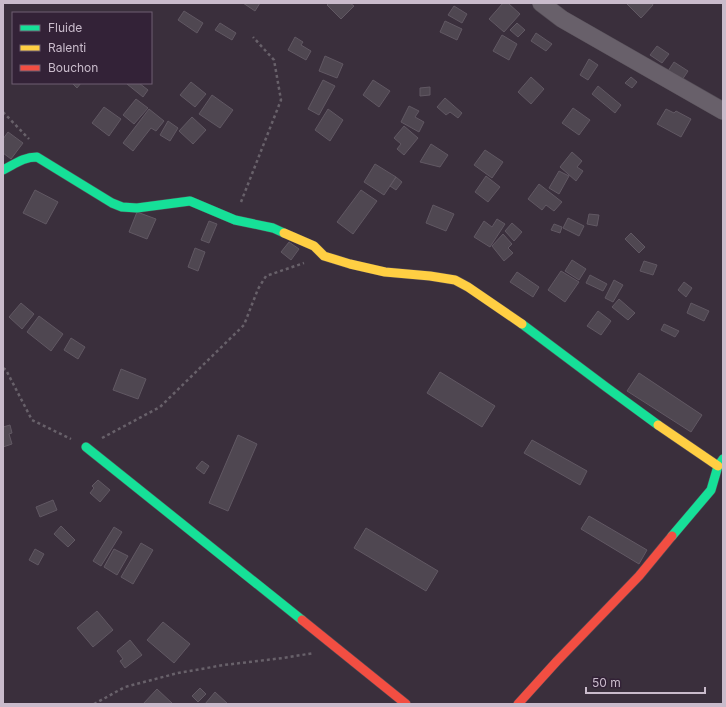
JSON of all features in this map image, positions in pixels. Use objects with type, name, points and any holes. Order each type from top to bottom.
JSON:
[{"type":"street","points":[[541,3],[562,19],[723,111]]},
{"type":"street","points":[[3,170],[19,160],[29,157],[36,157],[106,200],[122,207],[137,208],[190,201],[235,220],[273,228],[314,246],[324,256],[350,264],[385,272],[455,280],[524,325],[606,388],[675,437],[721,462],[711,490],[644,570],[518,704]]},
{"type":"street","points":[[86,446],[406,704]]},
{"type":"path","points":[[235,220],[281,100],[274,60],[253,37]]},
{"type":"path","points":[[3,112],[31,142],[36,157]]},
{"type":"path","points":[[3,368],[6,370],[32,420],[86,446],[160,407],[244,325],[258,289],[266,276],[324,256]]},
{"type":"path","points":[[94,704],[125,687],[178,673],[224,665],[338,650]]},
{"type":"building","points":[[243,3],[260,3],[255,11]]},
{"type":"building","points":[[329,3],[350,3],[354,6],[341,19],[327,5]]},
{"type":"building","points":[[503,3],[508,3],[520,14],[504,32],[489,19]]},
{"type":"building","points":[[626,3],[652,3],[653,5],[641,18]]},
{"type":"building","points":[[454,6],[467,14],[462,23],[448,15]]},
{"type":"building","points":[[184,11],[203,23],[197,33],[178,20]]},
{"type":"building","points":[[445,21],[462,29],[457,40],[440,32]]},
{"type":"building","points":[[220,23],[236,33],[232,40],[215,30]]},
{"type":"building","points":[[517,23],[525,30],[518,37],[510,30]]},
{"type":"building","points":[[536,33],[552,44],[546,51],[531,41]]},
{"type":"building","points":[[502,35],[517,44],[509,60],[493,51]]},
{"type":"building","points":[[295,37],[303,42],[301,45],[311,51],[306,60],[288,50]]},
{"type":"building","points":[[657,46],[669,54],[662,63],[650,55]]},
{"type":"building","points":[[325,56],[343,64],[337,78],[319,71]]},
{"type":"building","points":[[589,59],[598,65],[588,80],[580,75]]},
{"type":"building","points":[[674,62],[688,71],[682,80],[668,71]]},
{"type":"building","points":[[531,77],[544,89],[531,104],[518,92]]},
{"type":"building","points":[[631,77],[637,82],[632,88],[625,83]]},
{"type":"building","points":[[323,80],[335,86],[319,115],[308,109]]},
{"type":"building","points":[[373,80],[390,91],[379,107],[363,95]]},
{"type":"building","points":[[191,82],[206,94],[195,107],[180,95]]},
{"type":"building","points":[[73,84],[80,84],[77,88]]},
{"type":"building","points":[[127,84],[140,84],[148,90],[143,97]]},
{"type":"building","points":[[598,86],[621,105],[615,113],[592,94]]},
{"type":"building","points":[[430,87],[430,95],[420,96],[420,88]]},
{"type":"building","points":[[212,95],[233,110],[220,128],[199,114]]},
{"type":"building","points":[[445,98],[462,113],[458,118],[450,112],[446,115],[437,107]]},
{"type":"building","points":[[136,99],[148,108],[134,124],[123,115]]},
{"type":"building","points":[[409,106],[419,111],[415,117],[424,122],[419,132],[401,122]]},
{"type":"building","points":[[104,107],[121,119],[109,136],[92,123]]},
{"type":"building","points":[[573,108],[590,120],[579,135],[562,123]]},
{"type":"building","points":[[149,109],[164,121],[156,131],[151,128],[133,151],[123,143]]},
{"type":"building","points":[[328,109],[343,120],[330,141],[315,130]]},
{"type":"building","points":[[666,109],[674,113],[676,111],[691,119],[681,137],[657,124]]},
{"type":"building","points":[[192,117],[206,130],[193,144],[179,131]]},
{"type":"building","points":[[168,121],[178,128],[170,141],[160,135]]},
{"type":"building","points":[[404,126],[418,138],[404,155],[397,149],[401,144],[394,138]]},
{"type":"building","points":[[8,132],[23,143],[11,159],[3,153],[3,139]]},
{"type":"building","points":[[431,144],[448,155],[440,167],[420,162]]},
{"type":"building","points":[[485,150],[503,162],[492,178],[474,165]]},
{"type":"building","points":[[572,152],[582,161],[577,167],[583,171],[576,181],[560,167]]},
{"type":"building","points":[[375,164],[396,177],[384,195],[364,182]]},
{"type":"building","points":[[559,171],[569,176],[559,194],[549,188]]},
{"type":"building","points":[[486,176],[500,187],[488,202],[475,192]]},
{"type":"building","points":[[396,177],[402,182],[396,190],[390,186]]},
{"type":"building","points":[[539,184],[562,202],[554,211],[546,205],[542,210],[528,199]]},
{"type":"building","points":[[35,190],[58,202],[46,224],[23,213]]},
{"type":"building","points":[[361,190],[377,201],[353,234],[337,222]]},
{"type":"building","points":[[433,205],[454,214],[446,231],[426,223]]},
{"type":"building","points":[[137,212],[156,219],[147,239],[129,232]]},
{"type":"building","points":[[589,214],[599,215],[597,226],[587,224]]},
{"type":"building","points":[[568,218],[584,226],[579,236],[563,228]]},
{"type":"building","points":[[497,219],[505,224],[490,247],[474,237],[484,221],[492,227]]},
{"type":"building","points":[[209,221],[217,224],[209,243],[201,240]]},
{"type":"building","points":[[512,223],[522,232],[514,241],[505,231]]},
{"type":"building","points":[[554,224],[562,227],[560,233],[551,230]]},
{"type":"building","points":[[631,233],[645,247],[639,253],[625,239]]},
{"type":"building","points":[[503,234],[512,244],[508,248],[513,253],[504,261],[492,246]]},
{"type":"building","points":[[289,242],[299,249],[291,260],[281,252]]},
{"type":"building","points":[[195,248],[205,252],[198,271],[188,267]]},
{"type":"building","points":[[572,260],[586,269],[579,280],[565,271]]},
{"type":"building","points":[[644,261],[657,265],[653,275],[640,271]]},
{"type":"building","points":[[561,271],[579,282],[565,302],[548,290]]},
{"type":"building","points":[[517,272],[539,287],[533,297],[510,282]]},
{"type":"building","points":[[590,275],[607,284],[603,291],[586,283]]},
{"type":"building","points":[[614,280],[623,285],[613,302],[605,298]]},
{"type":"building","points":[[684,282],[692,288],[686,297],[678,290]]},
{"type":"building","points":[[619,299],[635,313],[628,320],[612,307]]},
{"type":"building","points":[[21,303],[34,314],[22,329],[9,317]]},
{"type":"building","points":[[691,303],[709,311],[704,321],[687,313]]},
{"type":"building","points":[[598,311],[611,321],[601,335],[587,326]]},
{"type":"building","points":[[39,316],[63,334],[51,351],[27,332]]},
{"type":"building","points":[[664,324],[679,331],[675,337],[661,330]]},
{"type":"building","points":[[71,338],[85,347],[78,359],[64,350]]},
{"type":"building","points":[[121,369],[146,379],[138,399],[113,390]]},
{"type":"building","points":[[440,372],[495,406],[482,427],[427,393]]},
{"type":"building","points":[[639,373],[702,415],[691,432],[627,391]]},
{"type":"building","points":[[10,425],[12,433],[9,434],[12,444],[3,447],[3,427]]},
{"type":"building","points":[[238,435],[257,444],[228,511],[209,503]]},
{"type":"building","points":[[532,440],[587,471],[580,485],[524,453]]},
{"type":"building","points":[[202,461],[209,466],[204,474],[196,468]]},
{"type":"building","points":[[98,480],[110,490],[100,502],[90,493],[94,488],[92,486]]},
{"type":"building","points":[[53,500],[57,510],[40,517],[36,507]]},
{"type":"building","points":[[589,516],[647,550],[639,564],[581,529]]},
{"type":"building","points":[[61,526],[75,540],[68,547],[54,534]]},
{"type":"building","points":[[114,527],[122,532],[101,566],[93,561]]},
{"type":"building","points":[[366,528],[438,571],[426,591],[354,548]]},
{"type":"building","points":[[141,543],[153,550],[133,584],[121,577]]},
{"type":"building","points":[[35,549],[44,554],[38,565],[29,560]]},
{"type":"building","points":[[114,549],[128,556],[117,575],[104,567]]},
{"type":"building","points":[[97,611],[113,630],[93,647],[77,628]]},
{"type":"building","points":[[163,622],[190,644],[174,663],[147,640]]},
{"type":"building","points":[[130,640],[142,655],[125,668],[120,661],[123,659],[117,651]]},
{"type":"building","points":[[200,688],[206,694],[198,702],[192,696]]},
{"type":"building","points":[[157,689],[173,704],[143,704]]},
{"type":"building","points":[[215,692],[228,704],[205,704]]},
{"type":"traffic: fast","points":[[3,170],[15,163],[32,157],[37,157],[112,203],[122,207],[137,208],[190,201],[235,220],[273,228],[284,233]]},
{"type":"traffic: fast","points":[[522,324],[658,425]]},
{"type":"traffic: fast","points":[[86,447],[302,620]]},
{"type":"traffic: fast","points":[[672,536],[711,490],[718,466],[723,459]]},
{"type":"traffic: slow","points":[[284,233],[314,246],[324,256],[350,264],[385,272],[455,280],[468,287],[522,324]]},
{"type":"traffic: slow","points":[[658,425],[718,466]]},
{"type":"traffic: jam","points":[[518,704],[639,576],[672,536]]},
{"type":"traffic: jam","points":[[302,620],[406,704]]}]
